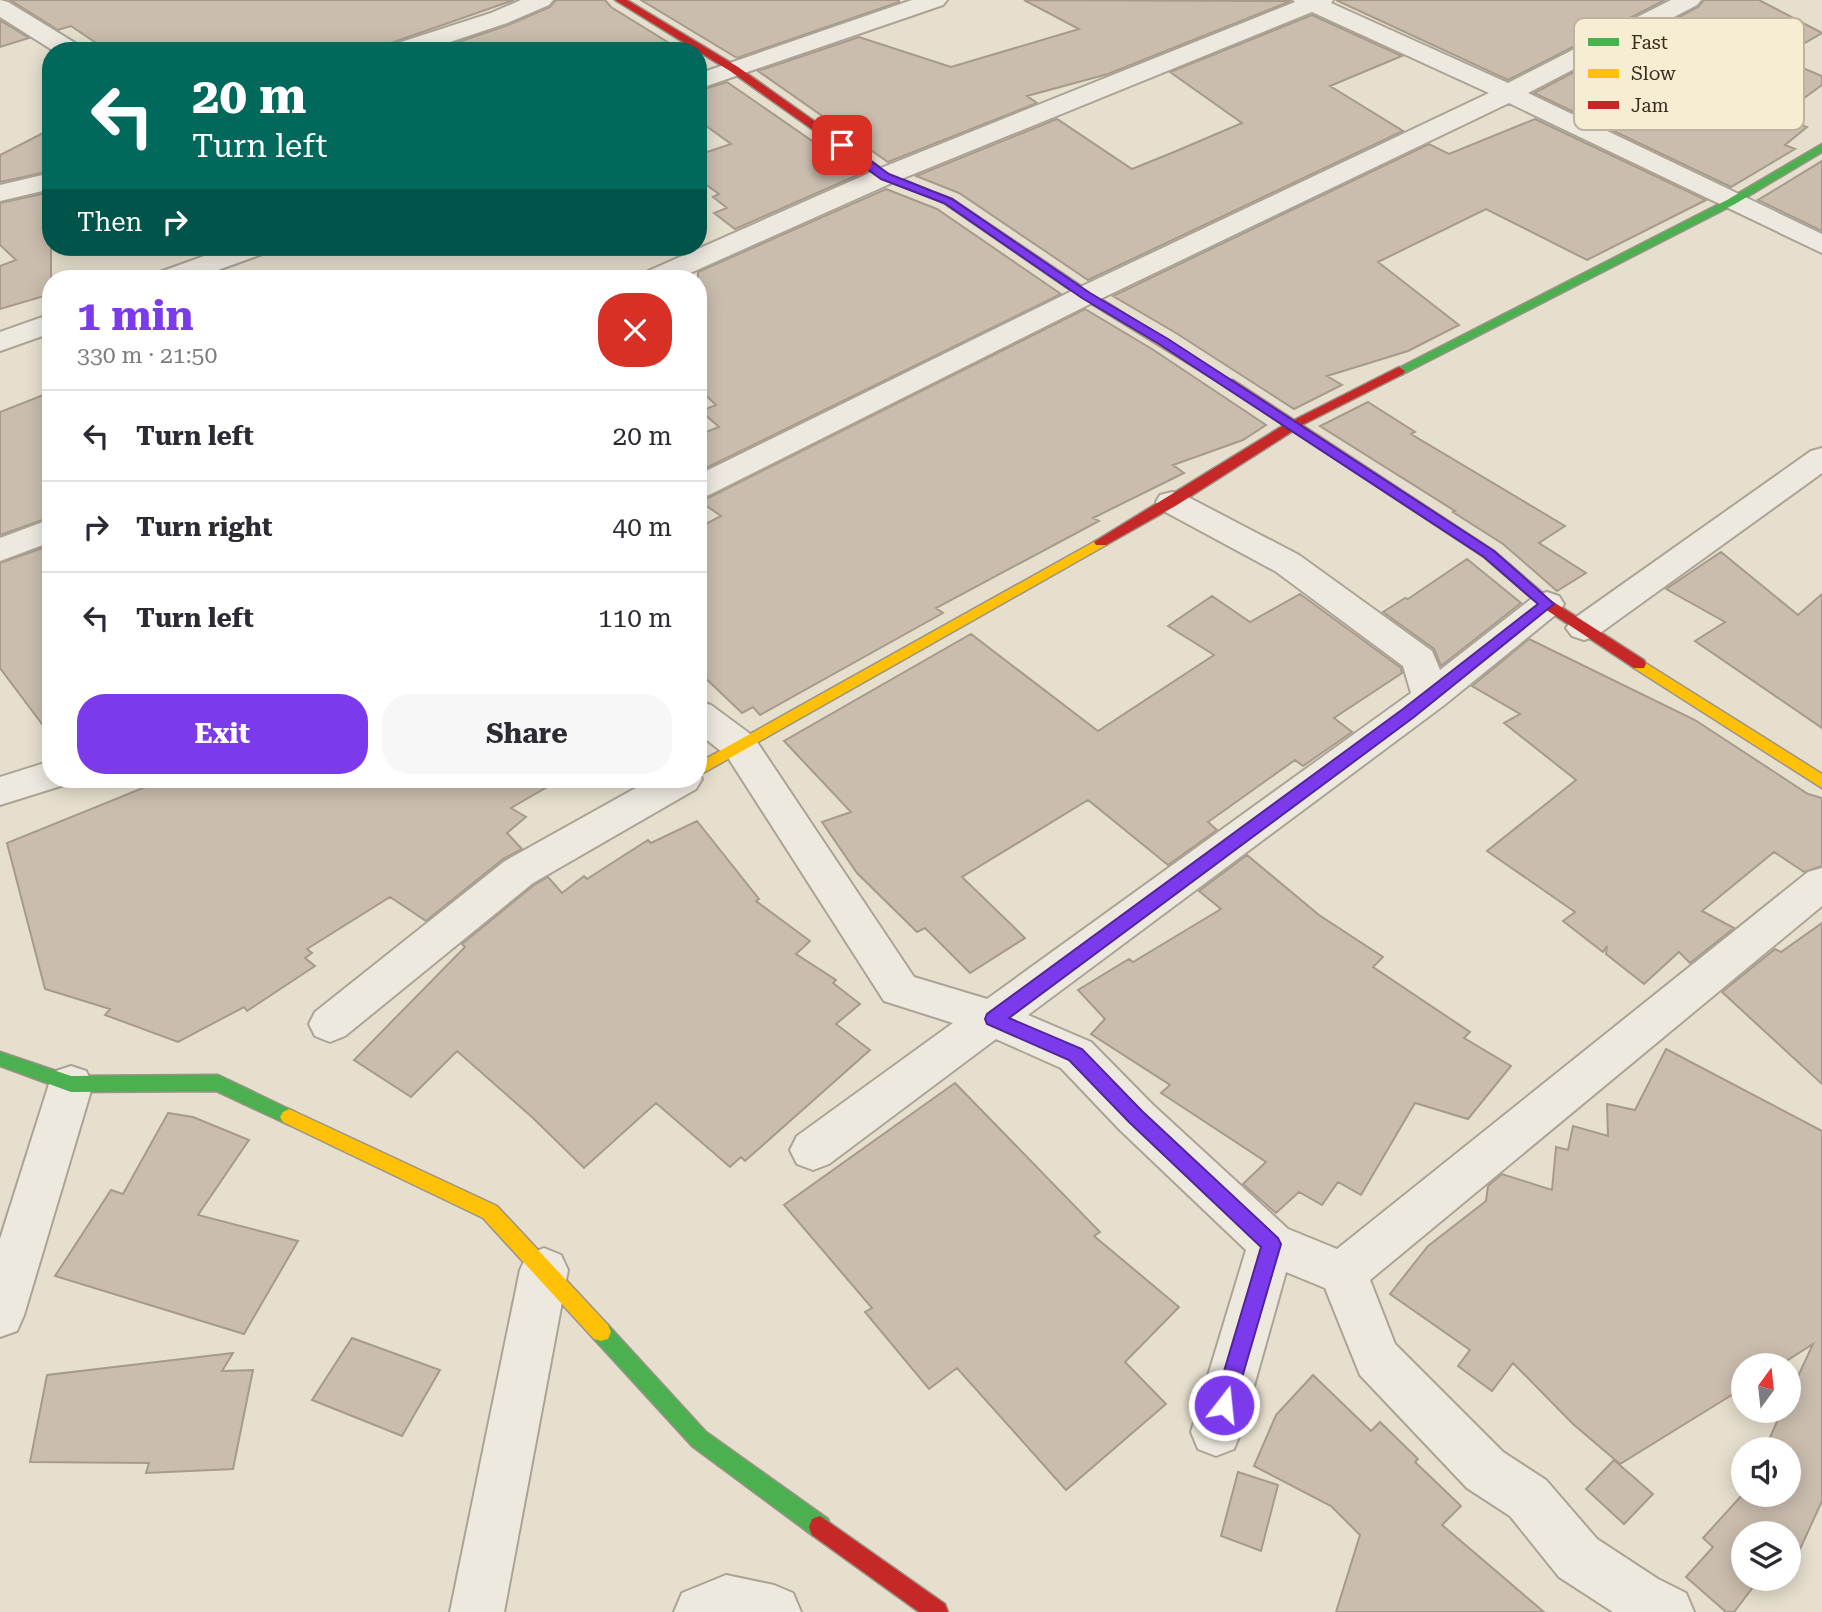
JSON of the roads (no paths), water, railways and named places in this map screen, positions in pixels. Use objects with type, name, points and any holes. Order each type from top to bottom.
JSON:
[{"type":"street","points":[[426,42],[499,18],[541,0]]},
{"type":"street","points":[[620,0],[690,42]]},
{"type":"street","points":[[707,78],[935,0]]},
{"type":"street","points":[[1654,18],[1689,0]]},
{"type":"street","points":[[707,255],[885,176],[1313,1],[1574,125]]},
{"type":"street","points":[[3,11],[36,4]]},
{"type":"street","points":[[3,11],[56,42]]},
{"type":"street","points":[[707,52],[734,68],[885,176],[948,201],[1086,295],[1164,341],[1489,554],[1547,604],[1822,782]]},
{"type":"street","points":[[707,484],[1086,295],[1574,59]]},
{"type":"street","points":[[1584,130],[1822,245]]},
{"type":"street","points":[[707,765],[1172,502],[1291,426],[1731,202],[1822,147]]},
{"type":"street","points":[[0,193],[42,183]]},
{"type":"street","points":[[191,270],[229,256]]},
{"type":"street","points":[[674,270],[705,256]]},
{"type":"street","points":[[0,342],[42,326]]},
{"type":"street","points":[[1584,628],[1822,458]]},
{"type":"street","points":[[1172,502],[1287,563],[1419,660],[1430,697]]},
{"type":"street","points":[[0,550],[42,534]]},
{"type":"street","points":[[813,1150],[1430,697],[1547,604]]},
{"type":"street","points":[[707,722],[740,747],[899,989],[994,1019],[1076,1055],[1136,1117],[1271,1244],[1343,1273],[1377,1359],[1485,1470],[1528,1498],[1578,1558],[1639,1598],[1667,1612]]},
{"type":"street","points":[[0,791],[42,778]]},
{"type":"street","points":[[330,1024],[519,872],[667,788]]},
{"type":"street","points":[[1343,1273],[1822,883]]},
{"type":"street","points":[[0,1059],[71,1084],[218,1083],[490,1212],[699,1440],[937,1612]]},
{"type":"street","points":[[0,1315],[71,1084]]},
{"type":"street","points":[[1216,1432],[1271,1244]]},
{"type":"street","points":[[477,1612],[544,1270]]},
{"type":"street","points":[[701,1612],[726,1602],[774,1612]]}]
